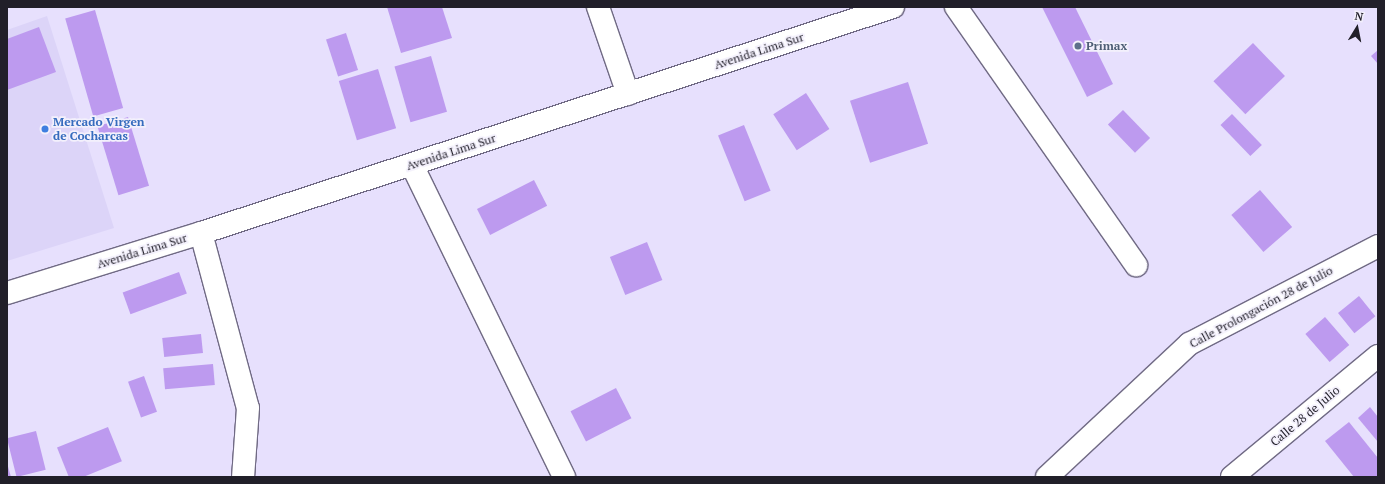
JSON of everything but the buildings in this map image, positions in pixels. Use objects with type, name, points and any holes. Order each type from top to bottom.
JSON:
[{"type":"main road","points":[[598,7],[628,94]]},
{"type":"main road","name":"Avenida Lima Sur","points":[[7,293],[201,233],[412,165],[893,7]]},
{"type":"main road","points":[[956,7],[1136,265]]},
{"type":"main road","points":[[412,165],[564,477]]},
{"type":"main road","points":[[201,233],[248,408],[243,477]]},
{"type":"main road","name":"Calle Prolongación 28 de Julio","points":[[1047,477],[1189,344],[1378,246]]},
{"type":"main road","name":"Calle 28 de Julio","points":[[1232,477],[1378,356]]},
{"type":"shaded area","name":"Mercado Virgen de Cocharcas","points":[[47,16],[114,228],[7,261],[7,30]]},
{"type":"place","name":"Primax","points":[[1078,46]]},
{"type":"place","name":"Mercado Virgen de Cocharcas","points":[[45,129]]}]
